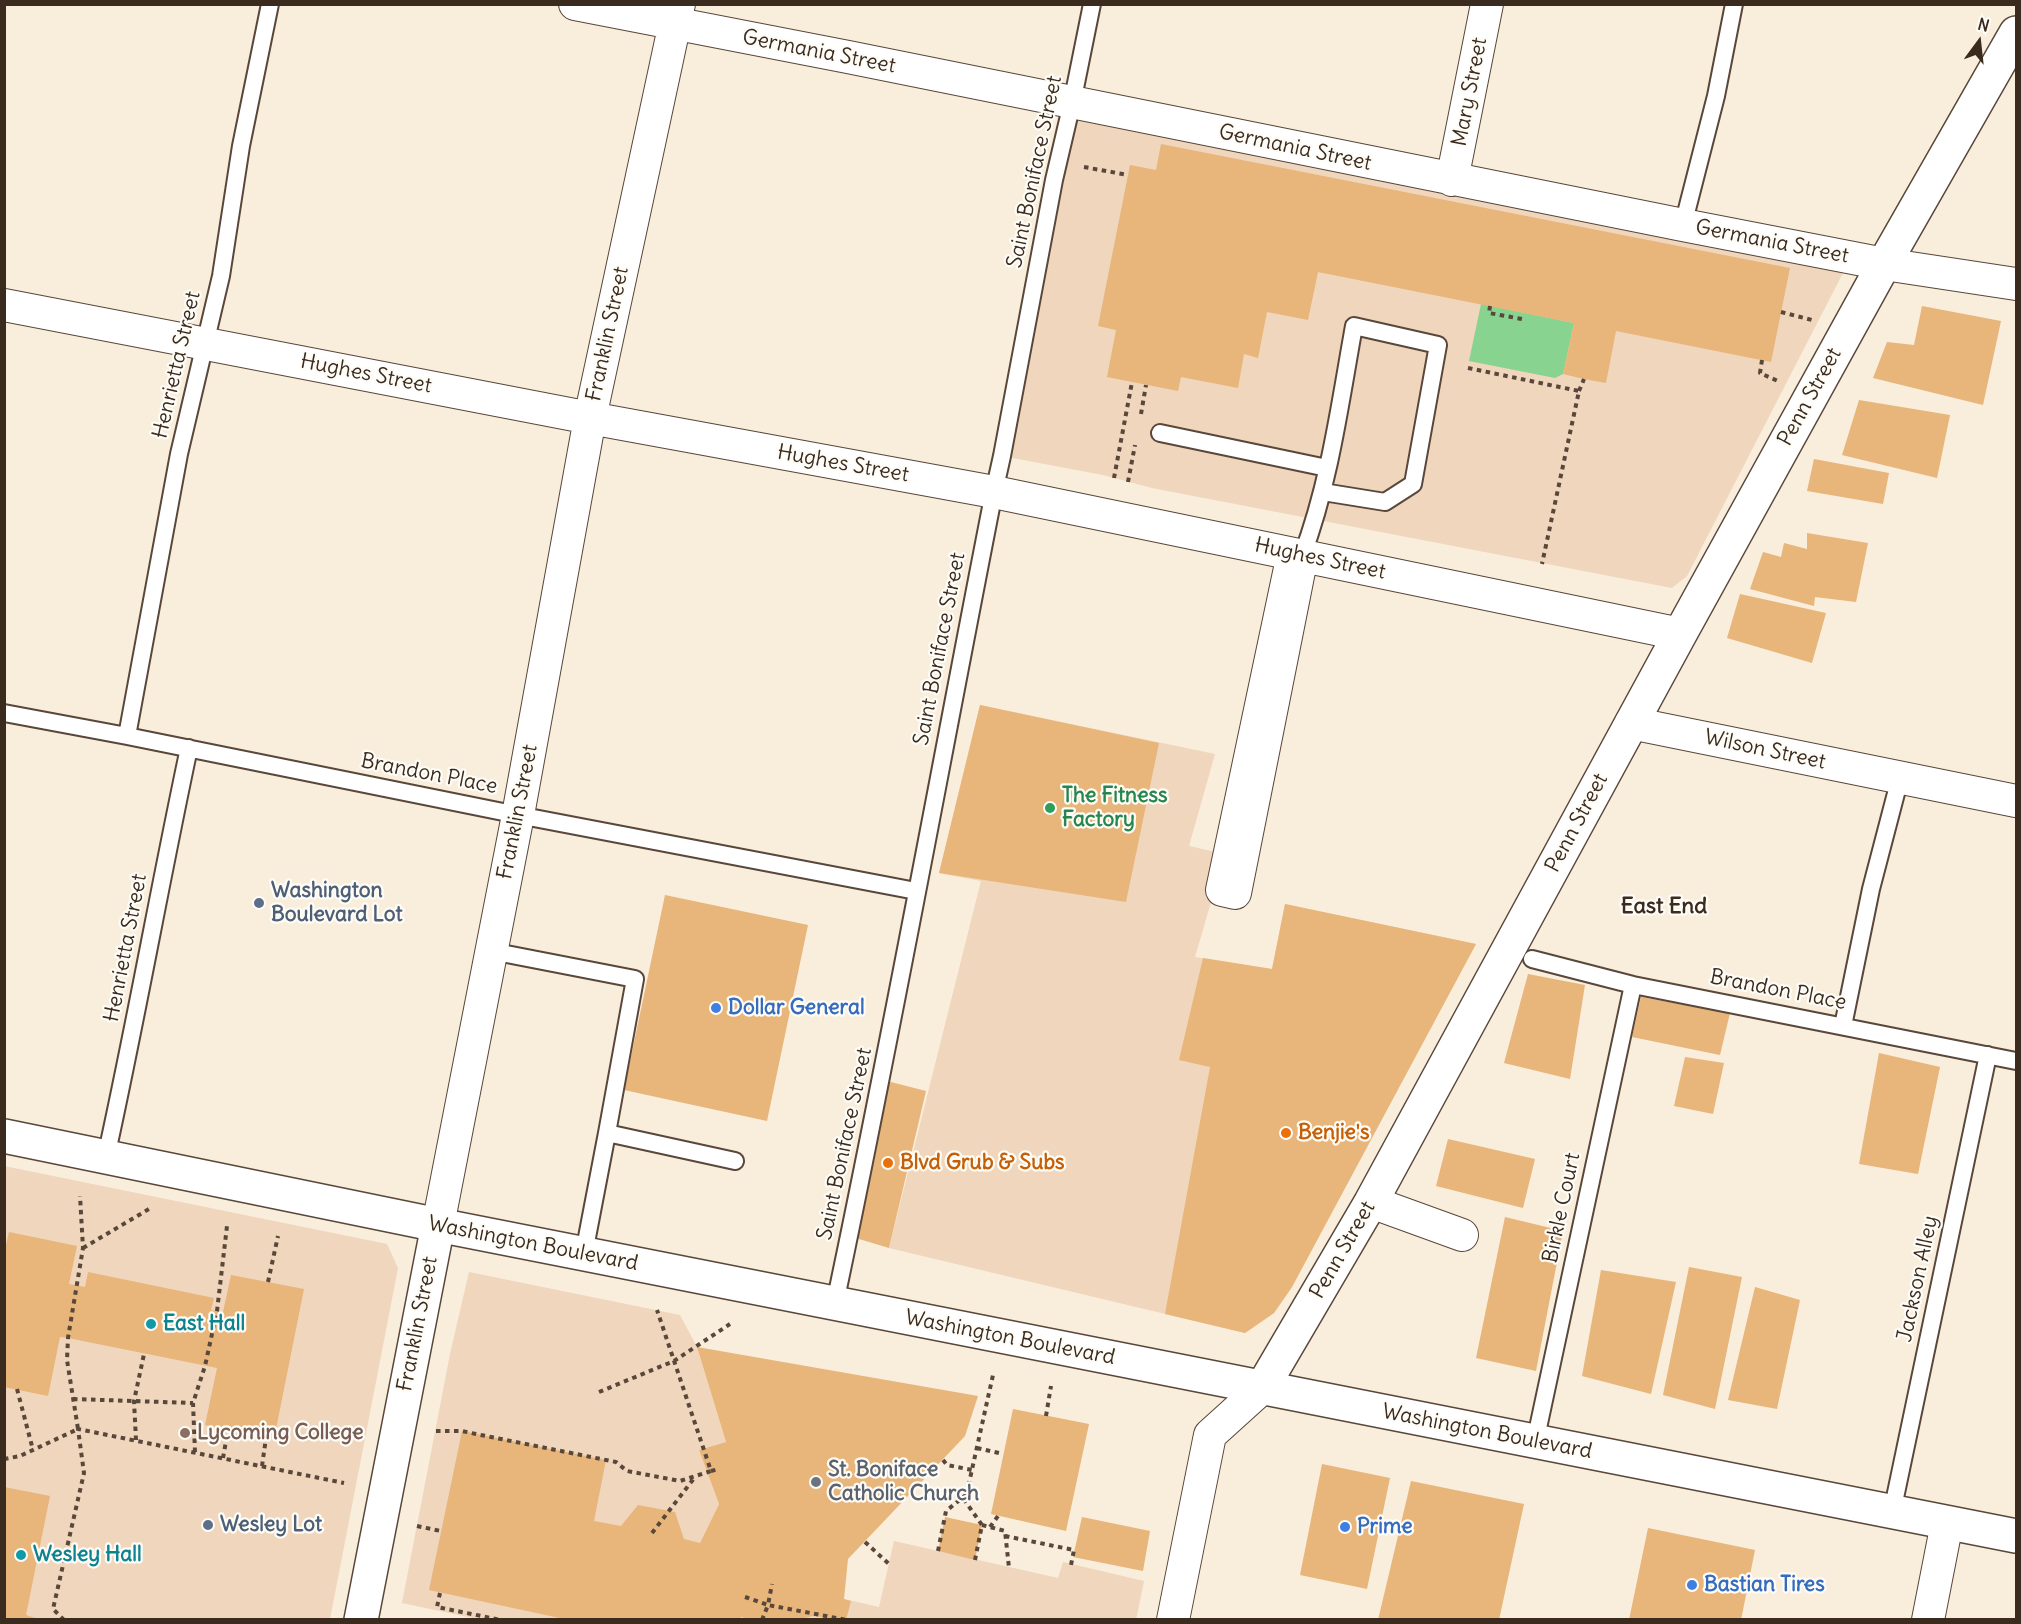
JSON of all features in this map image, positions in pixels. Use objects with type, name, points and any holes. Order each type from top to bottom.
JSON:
[{"type":"main road","name":"Penn Street","points":[[1262,1388],[1371,1202],[1884,264],[2016,33]]},
{"type":"main road","name":"Washington Boulevard","points":[[4,1136],[438,1225],[2016,1536]]},
{"type":"main road","name":"Franklin Street","points":[[361,1620],[438,1225]]},
{"type":"street","name":"Germania Street","points":[[575,4],[677,15],[848,57],[1452,180],[1884,264],[2016,284]]},
{"type":"street","name":"Mary Street","points":[[1452,180],[1487,4]]},
{"type":"street","name":"Franklin Street","points":[[438,1225],[518,815],[590,418],[677,15]]},
{"type":"street","name":"Hughes Street","points":[[4,305],[590,418],[994,492],[1680,634]]},
{"type":"street","points":[[1298,555],[1234,893],[1222,890],[1298,555]]},
{"type":"street","name":"Wilson Street","points":[[1631,723],[2016,801]]},
{"type":"street","points":[[1371,1202],[1462,1235]]},
{"type":"street","name":"Penn Street","points":[[1173,1620],[1210,1435],[1262,1388]]},
{"type":"street","points":[[1928,1620],[1947,1523]]},
{"type":"lane","name":"Henrietta Street","points":[[127,736],[179,454],[221,276],[241,146],[270,4]]},
{"type":"lane","name":"Saint Boniface Street","points":[[835,1303],[882,1078],[1054,180],[1092,4]]},
{"type":"lane","points":[[1683,225],[1716,96],[1734,4]]},
{"type":"lane","points":[[1298,555],[1316,519],[1323,492],[1354,326],[1438,345],[1413,484],[1385,502],[1323,492]]},
{"type":"lane","points":[[1160,433],[1327,468]]},
{"type":"lane","name":"Brandon Place","points":[[4,713],[916,891]]},
{"type":"lane","name":"Henrietta Street","points":[[106,1157],[189,748]]},
{"type":"lane","points":[[1843,1026],[1871,889],[1900,778]]},
{"type":"lane","points":[[491,951],[635,979],[584,1253]]},
{"type":"lane","name":"Brandon Place","points":[[1532,959],[1633,985],[2016,1061]]},
{"type":"lane","name":"Birkle Court","points":[[1535,1442],[1633,985]]},
{"type":"lane","name":"Jackson Alley","points":[[1892,1512],[1988,1055]]},
{"type":"lane","points":[[607,1133],[735,1161]]},
{"type":"path","points":[[1094,169],[1128,175]]},
{"type":"path","points":[[1490,306],[1489,313],[1522,319]]},
{"type":"path","points":[[1781,312],[1815,321]]},
{"type":"path","points":[[1762,360],[1760,373],[1782,382]]},
{"type":"path","points":[[1468,368],[1579,391]]},
{"type":"path","points":[[1542,564],[1579,391],[1584,379]]},
{"type":"path","points":[[1114,478],[1132,382]]},
{"type":"path","points":[[64,1620],[53,1609],[84,1473],[67,1360],[68,1338],[83,1248],[80,1196]]},
{"type":"path","points":[[83,1248],[149,1209]]},
{"type":"path","points":[[195,1452],[193,1403],[205,1366],[217,1311],[226,1226]]},
{"type":"path","points":[[268,1282],[278,1236]]},
{"type":"path","points":[[657,1310],[711,1471]]},
{"type":"path","points":[[599,1392],[674,1361],[730,1324]]},
{"type":"path","points":[[136,1440],[134,1401],[144,1354]]},
{"type":"path","points":[[993,1375],[965,1501],[982,1525],[1005,1531],[1009,1568]]},
{"type":"path","points":[[1046,1416],[1051,1386]]},
{"type":"path","points":[[17,1389],[33,1450]]},
{"type":"path","points":[[73,1399],[193,1403]]},
{"type":"path","points":[[4,1459],[20,1456],[78,1428],[344,1483]]},
{"type":"path","points":[[223,1458],[228,1430]]},
{"type":"path","points":[[436,1431],[462,1431],[616,1462],[627,1471],[680,1481],[719,1469]]},
{"type":"path","points":[[262,1466],[266,1438]]},
{"type":"path","points":[[977,1448],[1003,1454]]},
{"type":"path","points":[[943,1460],[947,1465],[972,1470]]},
{"type":"path","points":[[652,1533],[695,1476]]},
{"type":"path","points":[[938,1551],[946,1511],[967,1494]]},
{"type":"path","points":[[990,1527],[998,1516]]},
{"type":"path","points":[[975,1560],[982,1525]]},
{"type":"path","points":[[417,1526],[441,1531]]},
{"type":"path","points":[[1005,1536],[1074,1550],[1071,1565]]},
{"type":"path","points":[[865,1542],[889,1564]]},
{"type":"path","points":[[762,1620],[772,1584]]},
{"type":"path","points":[[440,1593],[437,1607],[501,1620]]},
{"type":"path","points":[[745,1598],[768,1605],[847,1620]]},
{"type":"shaded area","points":[[1072,103],[1846,267],[1687,576],[1672,588],[1152,488],[1103,475],[1002,456]]},
{"type":"shaded area","points":[[980,705],[1215,754],[1189,846],[1225,854],[1195,957],[1272,969],[1285,904],[1476,944],[1292,1287],[1274,1313],[1245,1333],[889,1248],[981,881],[939,873]]},
{"type":"shaded area","name":"Lycoming College","points":[[4,1166],[387,1244],[398,1268],[330,1619],[5,1619]]},
{"type":"shaded area","points":[[469,1272],[680,1315],[697,1347],[726,1442],[699,1450],[719,1504],[700,1543],[754,1554],[844,1599],[879,1607],[894,1541],[1058,1578],[1063,1562],[1144,1581],[1136,1620],[482,1620],[402,1603],[450,1354]]},
{"type":"green space","points":[[1481,304],[1574,323],[1563,374],[1555,378],[1469,361]]},
{"type":"building","points":[[1161,144],[1790,268],[1771,362],[1616,331],[1606,383],[1584,379],[1563,374],[1574,323],[1318,272],[1308,320],[1267,312],[1258,358],[1244,354],[1238,388],[1181,377],[1178,391],[1107,377],[1116,330],[1098,326],[1130,165],[1156,170]]},
{"type":"building","points":[[1922,306],[2001,321],[1983,405],[1873,378],[1887,342],[1914,345]]},
{"type":"building","points":[[1859,400],[1950,415],[1937,478],[1842,455]]},
{"type":"building","points":[[1814,459],[1889,473],[1883,504],[1807,491]]},
{"type":"building","points":[[1807,533],[1868,543],[1856,602],[1815,597],[1814,606],[1750,589],[1763,552],[1781,557],[1784,543],[1807,549]]},
{"type":"building","points":[[1740,594],[1826,613],[1812,663],[1727,638]]},
{"type":"building","name":"The Fitness Factory","points":[[980,705],[1159,743],[1126,902],[939,873]]},
{"type":"building","name":"Dollar General","points":[[665,895],[808,925],[767,1121],[624,1090]]},
{"type":"building","name":"Benjie's","points":[[1285,904],[1476,944],[1292,1287],[1274,1313],[1245,1333],[1165,1314],[1210,1067],[1179,1060],[1203,958],[1272,969]]},
{"type":"building","points":[[1528,974],[1585,985],[1570,1079],[1504,1063]]},
{"type":"building","points":[[1641,997],[1730,1013],[1720,1055],[1632,1037]]},
{"type":"building","points":[[1879,1053],[1940,1067],[1918,1174],[1859,1164]]},
{"type":"building","points":[[1685,1057],[1724,1063],[1713,1114],[1674,1106]]},
{"type":"building","name":"Blvd Grub & Subs","points":[[887,1081],[926,1091],[889,1248],[849,1236]]},
{"type":"building","points":[[1448,1139],[1535,1159],[1523,1208],[1436,1186]]},
{"type":"building","points":[[1505,1217],[1563,1231],[1536,1371],[1476,1358]]},
{"type":"building","name":"East Hall","points":[[9,1232],[77,1246],[69,1284],[85,1287],[88,1272],[214,1298],[211,1310],[223,1312],[231,1275],[304,1289],[274,1439],[205,1425],[217,1368],[68,1338],[60,1337],[48,1396],[4,1387],[4,1254]]},
{"type":"building","points":[[1689,1267],[1742,1277],[1715,1409],[1663,1395]]},
{"type":"building","points":[[1601,1270],[1676,1282],[1651,1394],[1582,1376]]},
{"type":"building","points":[[1755,1287],[1800,1300],[1777,1409],[1728,1400]]},
{"type":"building","points":[[697,1347],[978,1396],[965,1436],[848,1559],[844,1599],[851,1601],[846,1620],[813,1616],[797,1620],[752,1620],[741,1617],[741,1620],[569,1620],[429,1590],[462,1431],[606,1460],[594,1521],[621,1526],[638,1505],[675,1512],[684,1539],[700,1543],[719,1504],[699,1450],[726,1442]]},
{"type":"building","points":[[1013,1409],[1089,1424],[1066,1531],[991,1514]]},
{"type":"building","name":"Prime","points":[[1322,1464],[1390,1478],[1367,1589],[1300,1575]]},
{"type":"building","points":[[1411,1481],[1524,1504],[1499,1620],[1378,1620]]},
{"type":"building","name":"Wesley Hall","points":[[4,1487],[50,1496],[26,1615],[41,1620],[4,1620]]},
{"type":"building","points":[[945,1517],[982,1525],[975,1560],[938,1551]]},
{"type":"building","points":[[1082,1517],[1150,1531],[1143,1571],[1073,1557]]},
{"type":"building","name":"Bastian Tires","points":[[1648,1528],[1755,1550],[1741,1620],[1629,1620]]},
{"type":"place","name":"The Fitness Factory","points":[[1050,808]]},
{"type":"place","name":"Washington Boulevard Lot","points":[[259,903]]},
{"type":"place","name":"Dollar General","points":[[716,1008]]},
{"type":"place","name":"Benjie's","points":[[1286,1133]]},
{"type":"place","name":"Blvd Grub & Subs","points":[[888,1163]]},
{"type":"place","name":"East Hall","points":[[151,1324]]},
{"type":"place","name":"Lycoming College","points":[[185,1433]]},
{"type":"place","name":"St. Boniface Catholic Church","points":[[816,1482]]},
{"type":"place","name":"Wesley Lot","points":[[208,1525]]},
{"type":"place","name":"Prime","points":[[1345,1527]]},
{"type":"place","name":"Wesley Hall","points":[[21,1555]]},
{"type":"place","name":"Bastian Tires","points":[[1692,1585]]},
{"type":"district","name":"East End","points":[[1664,907]]}]
